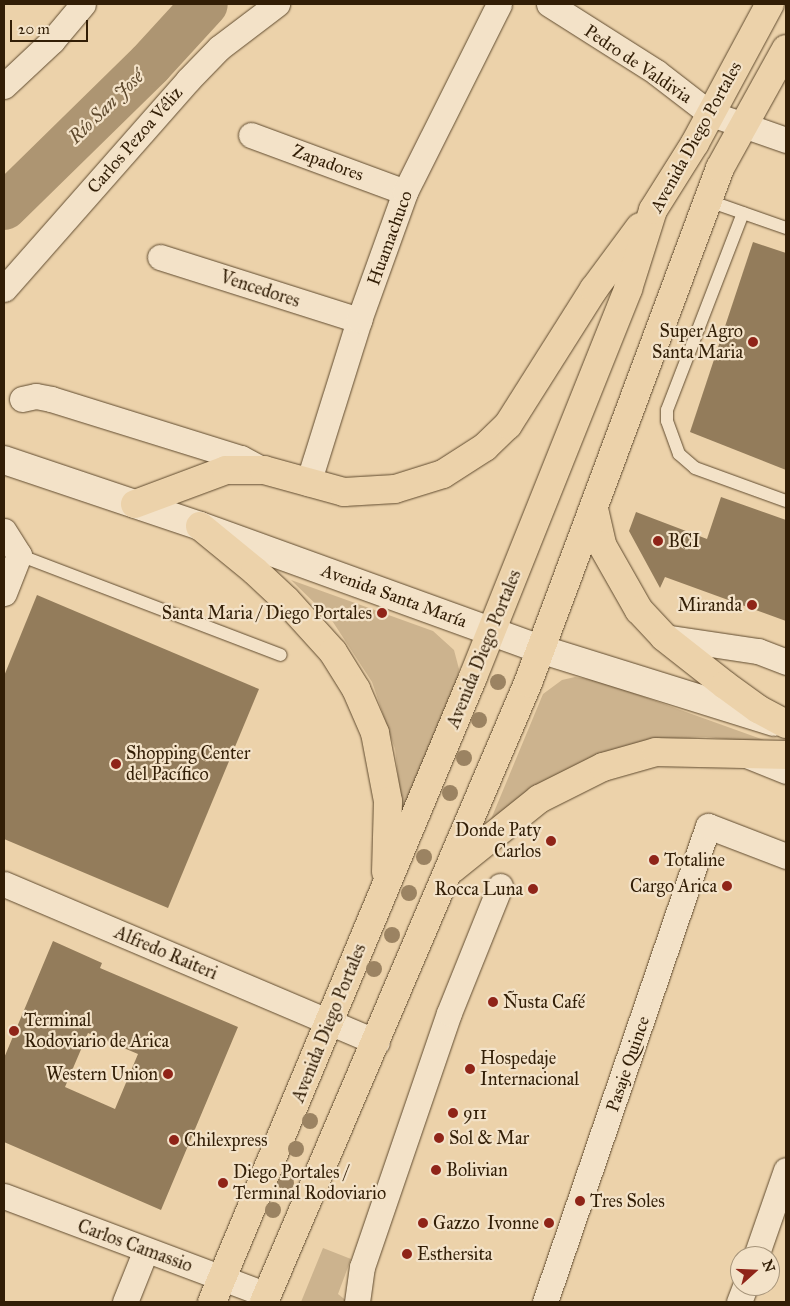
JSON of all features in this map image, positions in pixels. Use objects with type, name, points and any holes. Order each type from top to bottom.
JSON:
[{"type":"main road","name":"Avenida Diego Portales","points":[[218,1290],[282,1140],[328,1022],[492,631],[628,289],[653,210],[695,143],[709,113],[770,4]]},
{"type":"main road","name":"Avenida Diego Portales","points":[[265,1299],[377,1042],[540,649],[709,202],[720,168],[786,49]]},
{"type":"main road","points":[[134,504],[226,470],[264,470],[344,492],[395,490],[443,474],[486,447],[508,425],[532,391],[594,288],[653,210]]},
{"type":"main road","name":"Avenida Santa María","points":[[4,460],[200,526],[540,649],[786,725]]},
{"type":"main road","points":[[594,509],[602,545],[639,610],[664,638],[758,709],[786,725]]},
{"type":"main road","points":[[200,526],[255,571],[286,600],[333,652],[356,688],[375,733],[388,801],[387,883]]},
{"type":"main road","points":[[447,873],[539,800],[603,767],[656,752],[737,752],[786,755]]},
{"type":"street","points":[[4,86],[52,40],[83,4]]},
{"type":"street","name":"Carlos Pezoa Véliz","points":[[4,289],[188,80],[219,48],[277,4]]},
{"type":"street","name":"Huamachuco","points":[[308,483],[359,320],[406,192],[499,4]]},
{"type":"street","name":"Pedro de Valdivia","points":[[549,4],[656,72],[709,113],[786,140]]},
{"type":"street","name":"Zapadores","points":[[251,134],[406,192]]},
{"type":"street","name":"Vencedores","points":[[160,257],[359,320]]},
{"type":"street","points":[[22,399],[36,396],[51,399],[241,458],[264,470]]},
{"type":"street","points":[[4,531],[19,556],[4,593]]},
{"type":"street","points":[[664,638],[758,651],[786,662]]},
{"type":"street","points":[[737,752],[786,771]]},
{"type":"street","name":"Pasaje Quince","points":[[545,1302],[708,826],[786,856]]},
{"type":"street","name":"Alfredo Raiteri","points":[[4,884],[377,1042]]},
{"type":"street","points":[[357,1302],[362,1267],[449,1013],[500,886]]},
{"type":"street","points":[[760,1246],[785,1180]]},
{"type":"street","name":"Carlos Camassio","points":[[4,1196],[145,1252],[218,1290],[265,1299]]},
{"type":"street","points":[[125,1302],[145,1252]]},
{"type":"lane","points":[[709,202],[786,228]]},
{"type":"lane","points":[[743,213],[667,410],[667,421],[678,454],[695,468],[786,500]]},
{"type":"lane","points":[[19,556],[281,655]]},
{"type":"shaded area","points":[[291,580],[433,631],[454,650],[459,669],[456,688],[402,811],[395,749],[372,682],[331,619]]},
{"type":"shaded area","points":[[575,677],[600,681],[775,744],[706,737],[671,739],[484,836],[543,694],[562,680]]},
{"type":"shaded area","points":[[323,1248],[351,1259],[338,1294],[348,1302],[301,1302]]},
{"type":"building","name":"Super Agro Santa Maria","points":[[753,242],[786,253],[786,470],[690,432]]},
{"type":"building","points":[[721,497],[786,520],[786,621],[665,577],[660,588],[629,531],[636,512],[707,539]]},
{"type":"building","name":"Shopping Center del Pacífico","points":[[37,595],[259,689],[168,908],[4,839],[4,676]]},
{"type":"building","points":[[53,941],[102,963],[100,968],[238,1027],[161,1210],[4,1142],[4,1058]],"holes":[[[88,1033],[138,1054],[115,1109],[65,1087]]]},
{"type":"waterway","name":"Río San José","points":[[4,207],[150,64],[205,4]]},
{"type":"place","name":"Super Agro Santa Maria","points":[[753,342]]},
{"type":"place","name":"BCI","points":[[658,541]]},
{"type":"place","name":"Miranda","points":[[752,605]]},
{"type":"place","name":"Santa Maria / Diego Portales","points":[[382,613]]},
{"type":"place","name":"Shopping Center del Pacífico","points":[[116,764]]},
{"type":"place","name":"Donde Paty Carlos","points":[[551,841]]},
{"type":"place","name":"Totaline","points":[[654,860]]},
{"type":"place","name":"Cargo Arica","points":[[727,886]]},
{"type":"place","name":"Rocca Luna","points":[[533,889]]},
{"type":"place","name":"Ñusta Café","points":[[493,1002]]},
{"type":"place","name":"Terminal Rodoviario de Arica","points":[[14,1031]]},
{"type":"place","name":"Hospedaje Internacional","points":[[470,1069]]},
{"type":"place","name":"Western Union","points":[[168,1074]]},
{"type":"place","name":"911","points":[[453,1113]]},
{"type":"place","name":"Sol & Mar","points":[[439,1138]]},
{"type":"place","name":"Chilexpress","points":[[174,1140]]},
{"type":"place","name":"Bolivian","points":[[436,1170]]},
{"type":"place","name":"Diego Portales / Terminal Rodoviario","points":[[223,1183]]},
{"type":"place","name":"Tres Soles","points":[[580,1201]]},
{"type":"place","name":"Gazzo","points":[[423,1223]]},
{"type":"place","name":"Ivonne","points":[[549,1223]]},
{"type":"place","name":"Esthersita","points":[[407,1254]]}]
